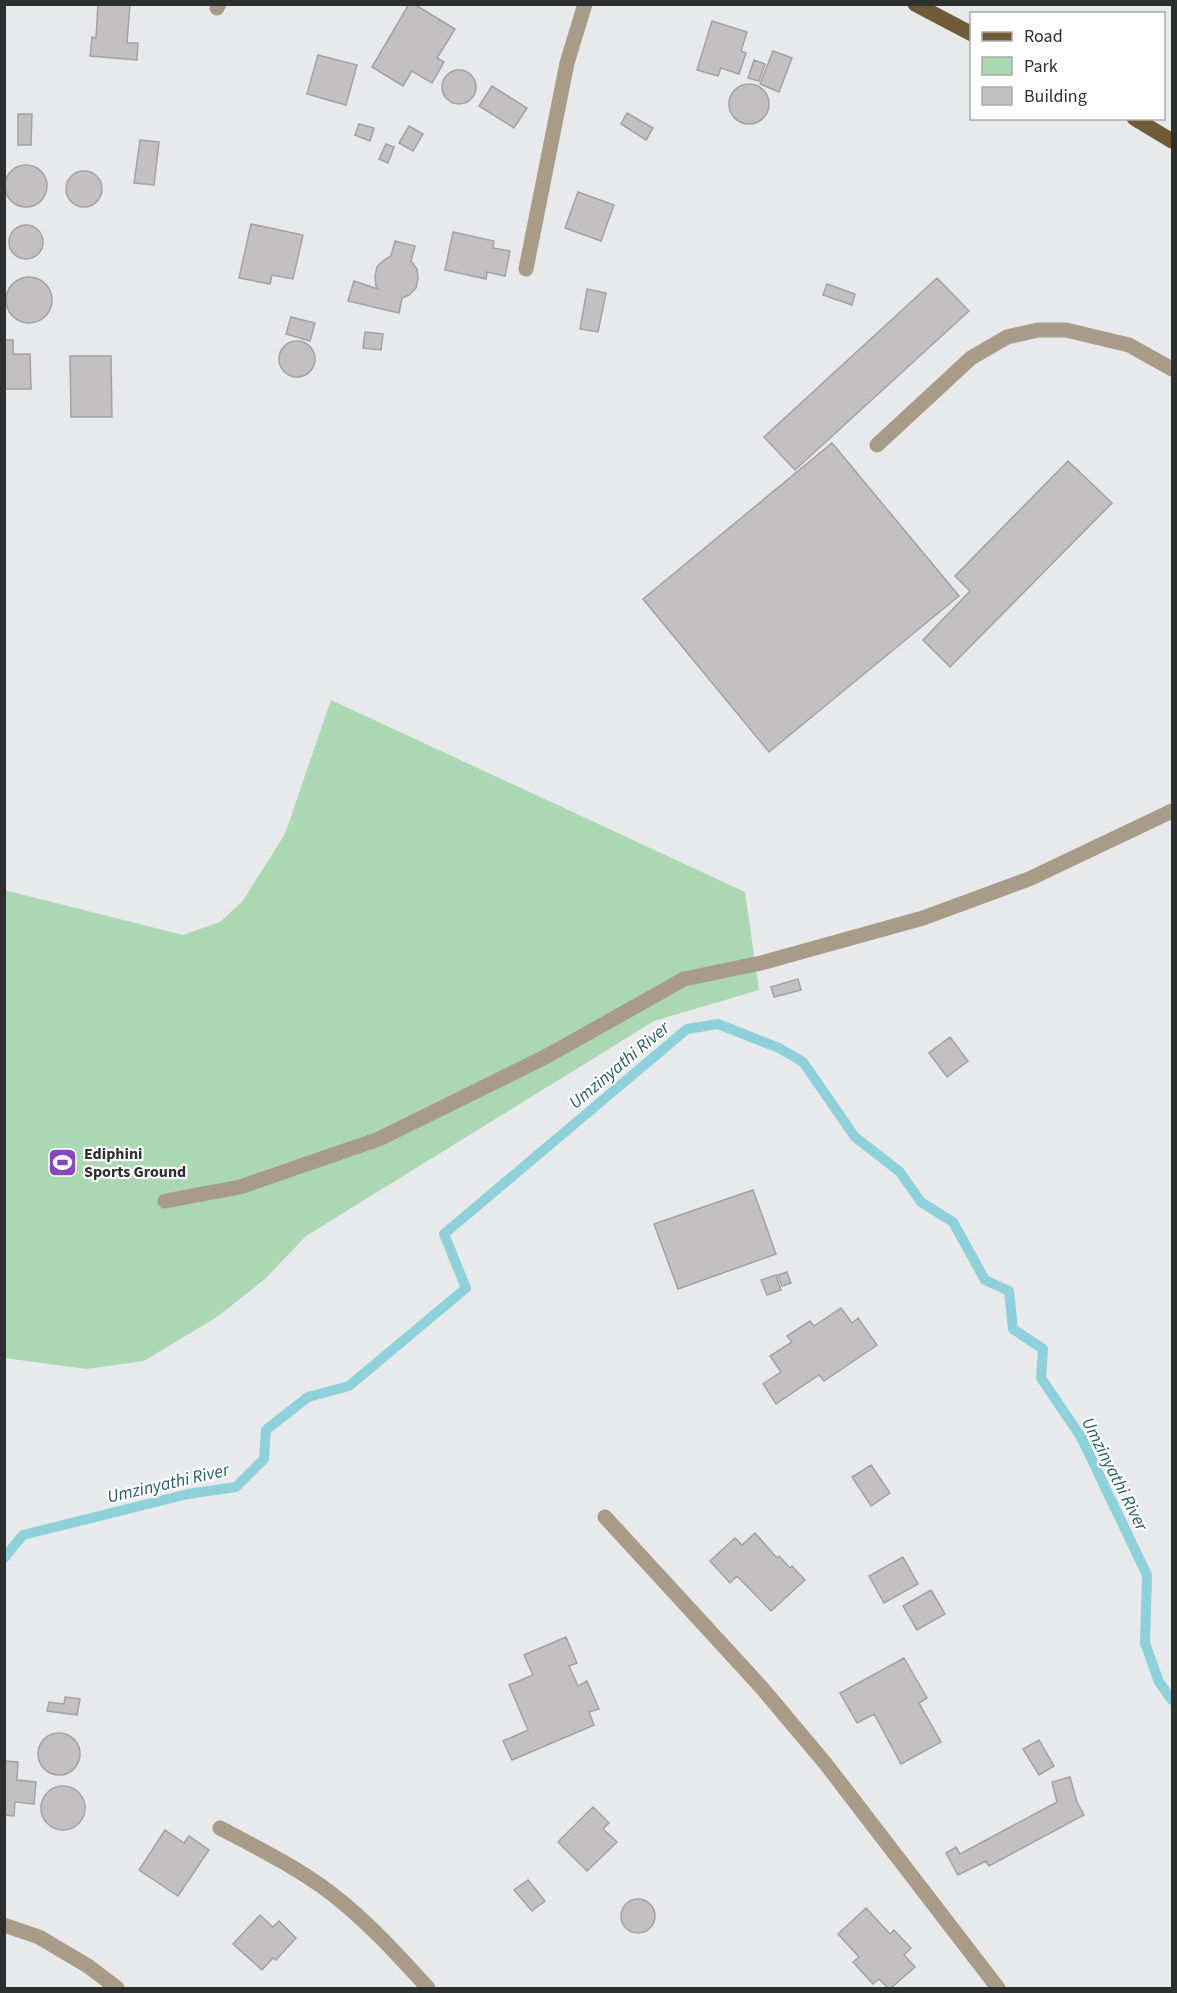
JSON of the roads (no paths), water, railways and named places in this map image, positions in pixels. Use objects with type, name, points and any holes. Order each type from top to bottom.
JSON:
[{"type":"main road","points":[[915,4],[970,33]]},
{"type":"main road","points":[[1137,120],[1173,141]]},
{"type":"street","points":[[526,269],[567,63],[585,4]]},
{"type":"street","points":[[877,445],[971,358],[1007,337],[1038,330],[1066,330],[1129,345],[1173,369]]},
{"type":"street","points":[[165,1202],[240,1187],[379,1139],[547,1056],[684,979],[762,963],[923,918],[1029,879],[1173,811]]},
{"type":"street","points":[[605,1517],[708,1627],[825,1763],[998,1989]]},
{"type":"street","points":[[220,1828],[278,1859],[332,1894],[394,1951],[428,1989]]},
{"type":"street","points":[[4,1925],[39,1937],[88,1966],[117,1989]]},
{"type":"waterway","name":"Umzinyathi River","points":[[4,1558],[23,1535],[188,1494],[236,1487],[264,1459],[266,1430],[308,1397],[349,1386],[466,1288],[444,1234],[687,1029],[718,1024],[779,1048],[803,1062],[855,1137],[900,1172],[921,1202],[953,1222],[985,1280],[1009,1291],[1013,1329],[1043,1349],[1041,1378],[1081,1437],[1147,1575],[1145,1643],[1159,1682],[1172,1700]]},
{"type":"place","name":"Ediphini Sports Ground","points":[[63,1162]]}]
